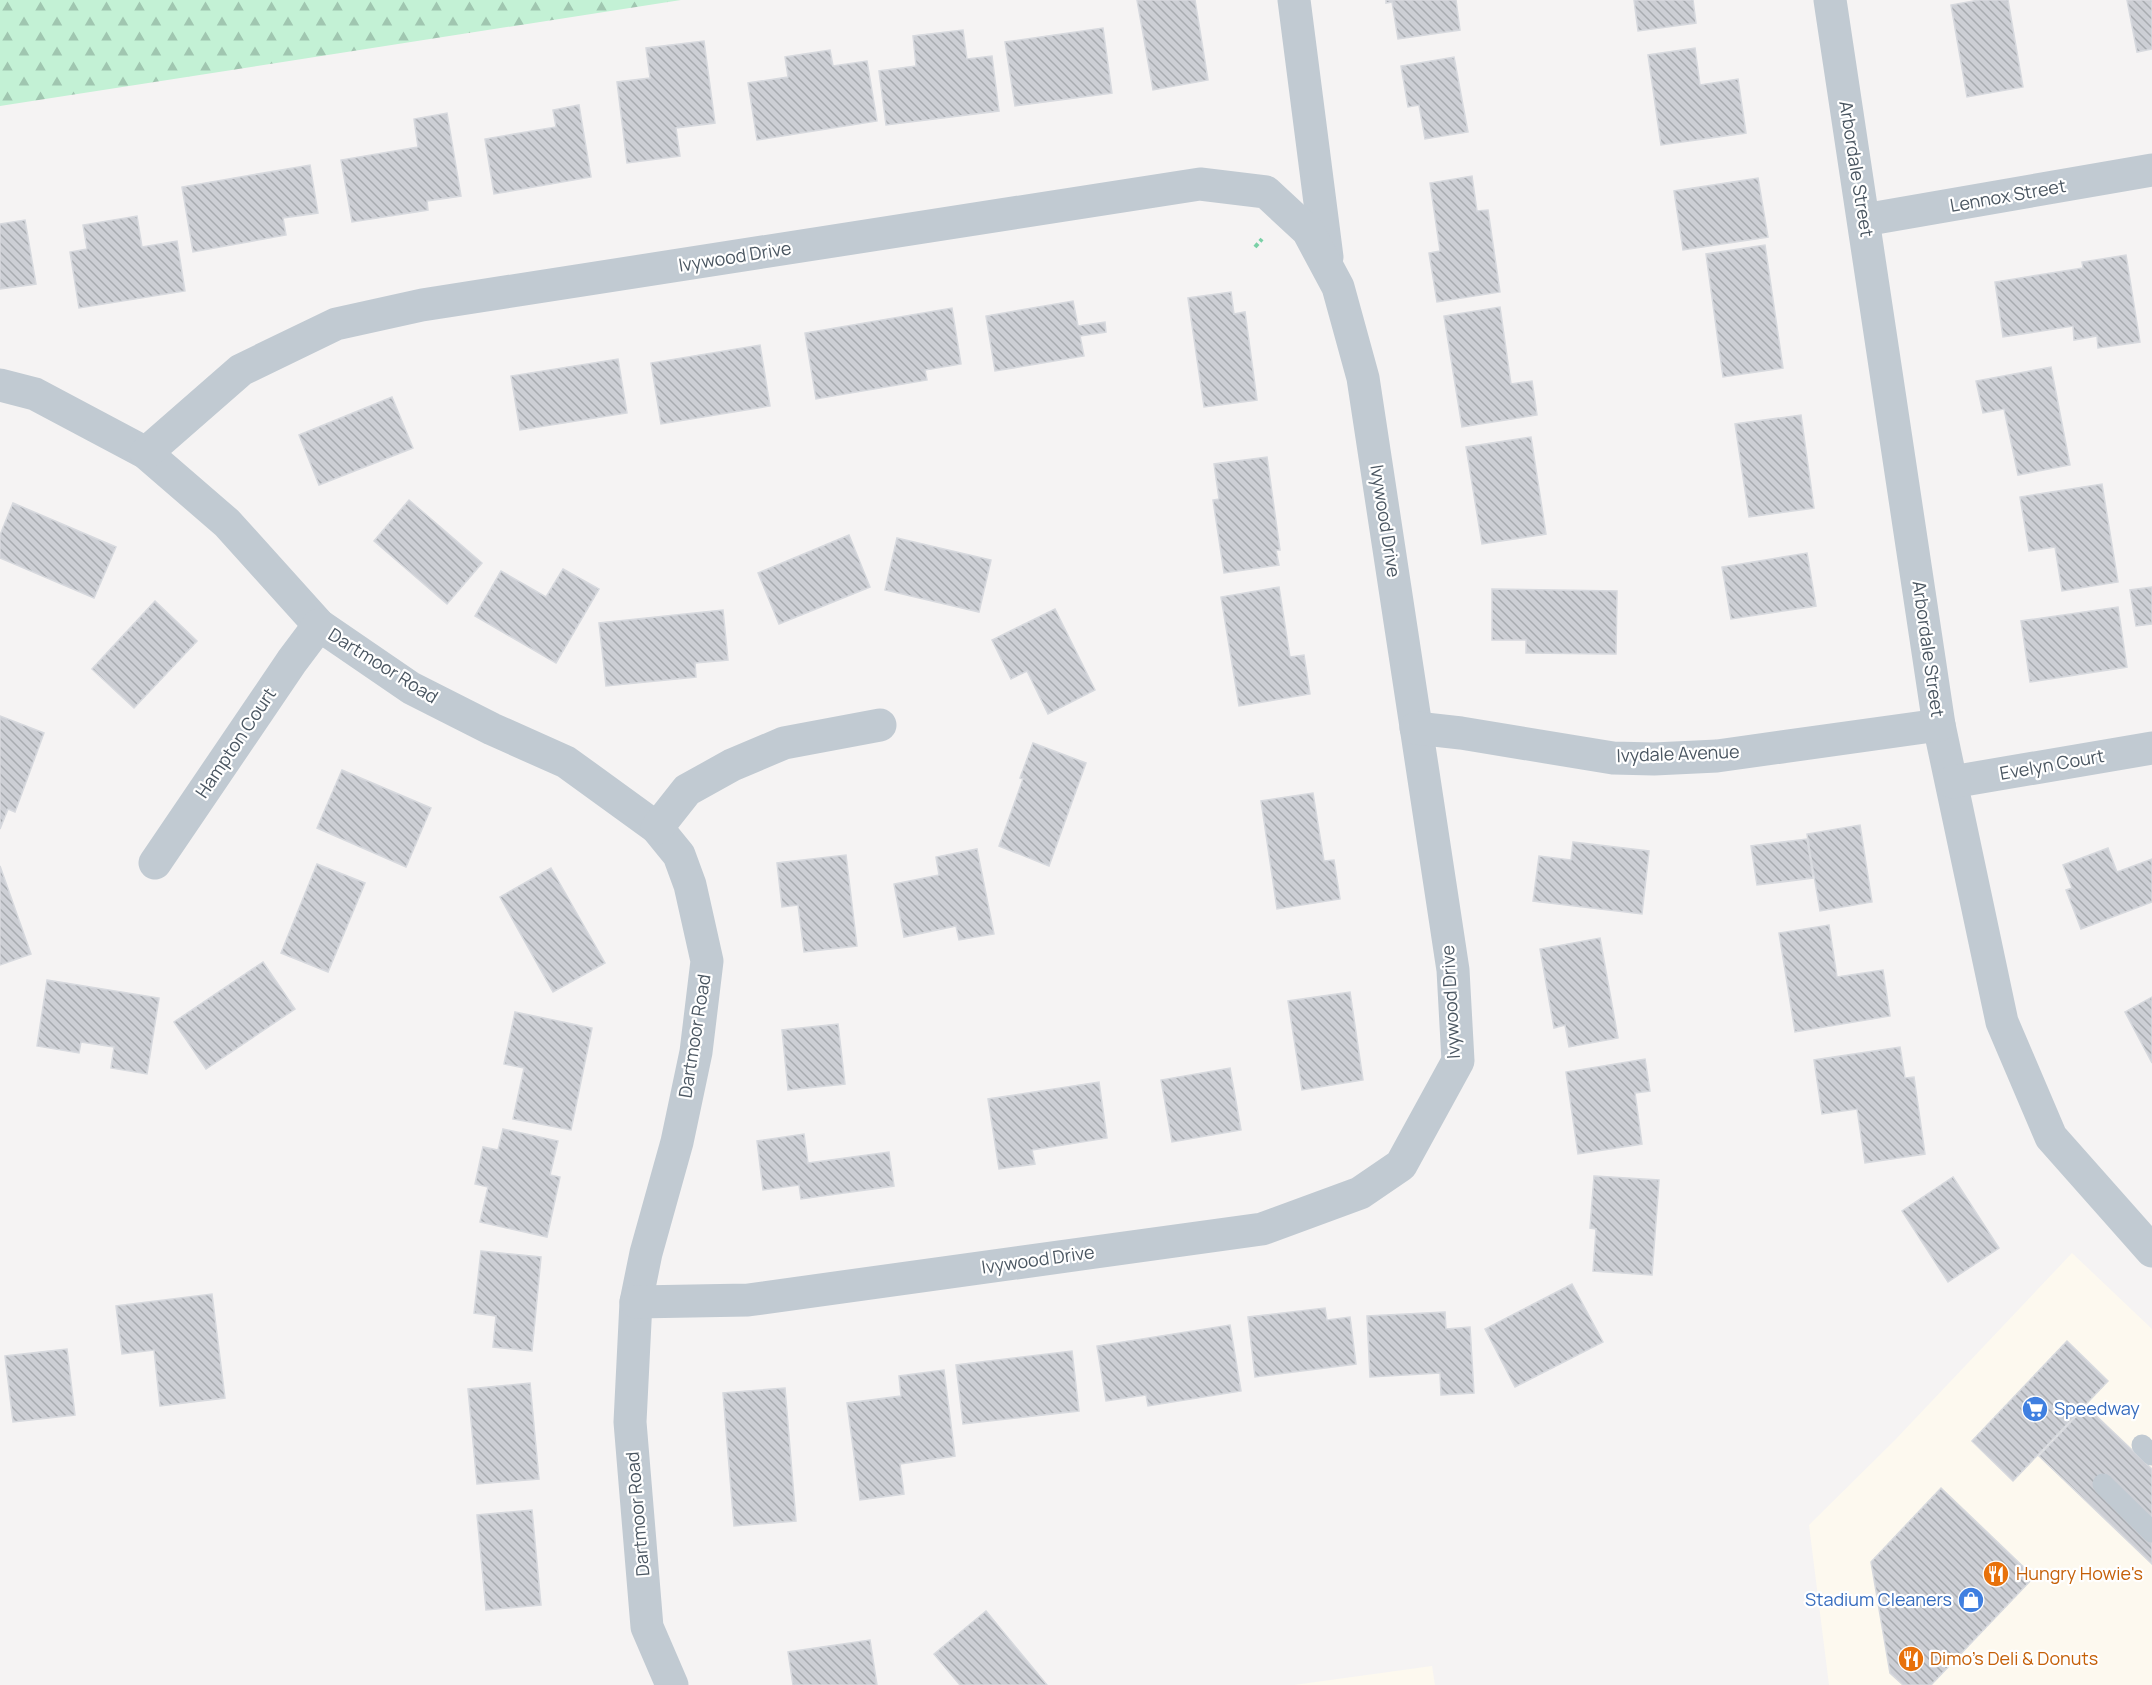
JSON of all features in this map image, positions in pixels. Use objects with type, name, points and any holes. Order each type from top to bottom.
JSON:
[{"type":"street","name":"Ivywood Drive","points":[[1294,0],[1328,268]]},
{"type":"street","name":"Arbordale Street","points":[[1830,0],[1939,725],[2002,1022],[2051,1137],[2150,1243]]},
{"type":"street","name":"Lennox Street","points":[[1864,220],[2152,170]]},
{"type":"street","name":"Ivywood Drive","points":[[146,453],[241,370],[336,324],[422,305],[1200,184],[1266,192],[1308,231],[1338,286],[1363,378],[1453,970],[1458,1061],[1401,1165],[1360,1193],[1262,1229],[748,1300],[636,1302]]},
{"type":"street","name":"Dartmoor Road","points":[[0,386],[35,394],[146,453],[227,523],[319,625],[411,688],[492,729],[566,762],[657,828],[679,855],[690,885],[707,962],[696,1052],[677,1142],[646,1252],[636,1302],[630,1422],[647,1627],[672,1685]]},
{"type":"street","name":"Hampton Court","points":[[155,862],[319,625]]},
{"type":"street","points":[[657,828],[687,790],[732,765],[784,743],[880,724]]},
{"type":"street","name":"Ivydale Avenue","points":[[1416,728],[1461,733],[1613,758],[1654,759],[1717,756],[1939,725]]},
{"type":"street","name":"Evelyn Court","points":[[1952,782],[2152,748]]},
{"type":"lane","points":[[2103,1485],[2152,1532]]},
{"type":"path","points":[[1255,247],[1266,235]]},
{"type":"shaded area","points":[[2072,1253],[2152,1329],[2152,1685],[1829,1685],[1809,1525],[1895,1440]]},
{"type":"shaded area","points":[[1432,1666],[1435,1685],[1294,1685]]},
{"type":"green space","points":[[0,0],[681,0],[0,106]]},
{"type":"building","points":[[1137,0],[1195,0],[1208,80],[1153,90]]},
{"type":"building","points":[[1386,0],[1456,0],[1460,30],[1398,39],[1392,2],[1386,3]]},
{"type":"building","points":[[1634,0],[1693,0],[1696,23],[1638,31]]},
{"type":"building","points":[[1979,0],[2008,0],[2023,87],[1967,97],[1951,5]]},
{"type":"building","points":[[2127,0],[2152,0],[2152,49],[2137,52]]},
{"type":"building","points":[[1103,28],[1112,93],[1015,106],[1005,42]]},
{"type":"building","points":[[963,30],[967,59],[992,56],[999,111],[886,125],[879,71],[916,66],[913,36]]},
{"type":"building","points":[[704,41],[715,123],[676,128],[680,156],[627,163],[617,82],[650,78],[646,48]]},
{"type":"building","points":[[1695,48],[1700,85],[1738,79],[1746,133],[1661,145],[1648,55]]},
{"type":"building","points":[[830,50],[833,66],[867,61],[877,121],[757,140],[748,83],[788,77],[785,57]]},
{"type":"building","points":[[1454,57],[1468,132],[1425,139],[1419,105],[1408,107],[1401,66]]},
{"type":"building","points":[[579,105],[591,177],[494,194],[485,139],[556,127],[553,110]]},
{"type":"building","points":[[447,113],[461,196],[427,201],[428,210],[352,222],[341,160],[418,147],[414,119]]},
{"type":"building","points":[[310,165],[318,213],[283,218],[286,235],[193,252],[182,187]]},
{"type":"building","points":[[1472,176],[1477,211],[1488,210],[1500,292],[1437,302],[1429,253],[1440,251],[1430,183]]},
{"type":"building","points":[[1758,178],[1768,237],[1683,250],[1674,191]]},
{"type":"building","points":[[137,216],[142,247],[177,241],[185,291],[79,308],[70,252],[87,249],[83,225]]},
{"type":"building","points":[[25,220],[36,284],[0,289],[0,224]]},
{"type":"building","points":[[1765,245],[1783,368],[1723,377],[1706,254]]},
{"type":"building","points":[[2126,255],[2140,342],[2098,348],[2097,336],[2074,340],[2073,326],[2003,337],[1995,282],[2083,268],[2082,262]]},
{"type":"building","points":[[1231,292],[1234,314],[1245,312],[1257,400],[1204,407],[1188,298]]},
{"type":"building","points":[[1073,301],[1078,326],[1105,322],[1106,332],[1080,336],[1084,356],[995,371],[986,316]]},
{"type":"building","points":[[1500,307],[1511,384],[1532,381],[1537,415],[1462,427],[1444,316]]},
{"type":"building","points":[[952,308],[961,364],[925,370],[927,380],[816,399],[805,333]]},
{"type":"building","points":[[760,345],[770,406],[661,424],[651,363]]},
{"type":"building","points":[[618,359],[627,413],[520,430],[511,376]]},
{"type":"building","points":[[2051,367],[2070,465],[2018,475],[2004,409],[1983,413],[1976,381]]},
{"type":"building","points":[[392,397],[413,448],[319,485],[299,435]]},
{"type":"building","points":[[1801,415],[1814,508],[1749,517],[1735,424]]},
{"type":"building","points":[[1531,437],[1546,534],[1482,544],[1466,447]]},
{"type":"building","points":[[1267,457],[1280,550],[1276,550],[1279,565],[1224,573],[1213,500],[1219,499],[1214,464]]},
{"type":"building","points":[[2102,484],[2118,582],[2062,591],[2055,547],[2029,551],[2020,497]]},
{"type":"building","points":[[409,500],[482,563],[447,604],[374,541]]},
{"type":"building","points":[[13,503],[116,547],[94,598],[0,558],[0,535]]},
{"type":"building","points":[[849,535],[870,587],[779,624],[758,573]]},
{"type":"building","points":[[897,538],[991,560],[979,612],[885,590]]},
{"type":"building","points":[[1807,553],[1816,606],[1731,619],[1722,567]]},
{"type":"building","points":[[563,569],[599,589],[556,663],[475,616],[501,571],[546,597]]},
{"type":"building","points":[[1279,587],[1290,657],[1304,655],[1310,694],[1239,706],[1221,597]]},
{"type":"building","points":[[2152,587],[2152,624],[2136,626],[2130,590]]},
{"type":"building","points":[[1492,589],[1617,591],[1616,654],[1526,653],[1526,640],[1492,640]]},
{"type":"building","points":[[155,601],[197,641],[134,708],[92,669]]},
{"type":"building","points":[[2118,607],[2127,667],[2030,682],[2021,621]]},
{"type":"building","points":[[1055,609],[1095,690],[1048,714],[1027,671],[1011,679],[992,640]]},
{"type":"building","points":[[723,610],[728,660],[695,663],[696,677],[606,686],[599,623]]},
{"type":"building","points":[[0,716],[44,733],[15,812],[8,809],[0,829]]},
{"type":"building","points":[[1033,743],[1086,763],[1049,866],[999,846]]},
{"type":"building","points":[[342,770],[431,808],[406,867],[317,828]]},
{"type":"building","points":[[1313,793],[1324,861],[1334,860],[1340,899],[1277,909],[1261,801]]},
{"type":"building","points":[[1860,825],[1872,902],[1820,911],[1807,834]]},
{"type":"building","points":[[1807,839],[1813,878],[1757,885],[1751,846]]},
{"type":"building","points":[[1573,842],[1649,851],[1642,914],[1533,901],[1539,856],[1571,860]]},
{"type":"building","points":[[2108,848],[2117,872],[2152,859],[2152,902],[2081,929],[2066,890],[2072,888],[2063,865]]},
{"type":"building","points":[[977,849],[994,934],[959,940],[956,926],[904,937],[894,884],[939,875],[936,857]]},
{"type":"building","points":[[846,855],[857,946],[804,952],[798,905],[782,907],[777,863]]},
{"type":"building","points":[[317,864],[365,883],[328,972],[281,953]]},
{"type":"building","points":[[0,866],[31,954],[0,965]]},
{"type":"building","points":[[551,868],[605,963],[553,992],[500,897]]},
{"type":"building","points":[[1829,925],[1837,977],[1883,970],[1890,1016],[1795,1032],[1779,933]]},
{"type":"building","points":[[1600,938],[1618,1038],[1569,1047],[1565,1025],[1554,1028],[1540,949]]},
{"type":"building","points":[[263,962],[295,1009],[206,1069],[174,1022]]},
{"type":"building","points":[[47,980],[159,998],[147,1074],[111,1068],[114,1047],[81,1042],[79,1053],[37,1046]]},
{"type":"building","points":[[1350,992],[1363,1080],[1302,1090],[1288,1001]]},
{"type":"building","points":[[2152,997],[2152,1063],[2125,1012]]},
{"type":"building","points":[[515,1012],[592,1028],[571,1130],[513,1119],[524,1068],[504,1064]]},
{"type":"building","points":[[838,1024],[845,1084],[788,1090],[782,1030]]},
{"type":"building","points":[[1900,1047],[1905,1078],[1914,1077],[1925,1154],[1865,1163],[1857,1109],[1822,1114],[1814,1060]]},
{"type":"building","points":[[1645,1059],[1650,1091],[1635,1093],[1642,1144],[1578,1154],[1566,1072]]},
{"type":"building","points":[[1230,1068],[1241,1130],[1172,1142],[1161,1080]]},
{"type":"building","points":[[1099,1082],[1107,1138],[1032,1150],[1035,1164],[999,1169],[988,1099]]},
{"type":"building","points":[[503,1129],[558,1141],[550,1175],[560,1177],[547,1237],[480,1222],[488,1187],[475,1184],[483,1147],[498,1150]]},
{"type":"building","points":[[804,1134],[808,1163],[889,1152],[894,1186],[801,1199],[799,1185],[763,1190],[757,1141]]},
{"type":"building","points":[[1594,1176],[1659,1180],[1652,1275],[1593,1271],[1596,1229],[1590,1228]]},
{"type":"building","points":[[1953,1177],[1999,1248],[1948,1282],[1902,1211]]},
{"type":"building","points":[[481,1251],[541,1257],[532,1351],[493,1347],[496,1316],[474,1313]]},
{"type":"building","points":[[1572,1284],[1603,1342],[1515,1387],[1485,1329]]},
{"type":"building","points":[[212,1294],[225,1398],[160,1406],[154,1350],[122,1354],[116,1306]]},
{"type":"building","points":[[1325,1308],[1327,1320],[1350,1317],[1356,1364],[1255,1377],[1248,1317]]},
{"type":"building","points":[[1445,1312],[1446,1329],[1470,1327],[1474,1393],[1441,1395],[1440,1373],[1370,1377],[1367,1316]]},
{"type":"building","points":[[1230,1325],[1241,1391],[1148,1406],[1146,1395],[1106,1401],[1097,1346]]},
{"type":"building","points":[[2067,1341],[2108,1381],[2013,1481],[1972,1441]]},
{"type":"building","points":[[67,1349],[75,1415],[13,1422],[5,1356]]},
{"type":"building","points":[[1072,1351],[1079,1411],[963,1424],[956,1365]]},
{"type":"building","points":[[944,1370],[955,1456],[900,1464],[904,1494],[860,1500],[847,1403],[901,1396],[899,1376]]},
{"type":"building","points":[[530,1383],[539,1479],[477,1484],[468,1389]]},
{"type":"building","points":[[785,1388],[796,1521],[734,1526],[723,1393]]},
{"type":"building","points":[[2086,1406],[2152,1469],[2152,1564],[2039,1456]]},
{"type":"building","points":[[1941,1488],[2034,1577],[1931,1685],[1903,1685],[1890,1673],[1871,1562]]},
{"type":"building","points":[[532,1510],[541,1605],[486,1610],[477,1515]]},
{"type":"building","points":[[986,1611],[1047,1685],[960,1685],[934,1654]]},
{"type":"building","points":[[870,1640],[877,1685],[793,1685],[788,1652]]},
{"type":"place","name":"Speedway","points":[[2035,1409]]},
{"type":"place","name":"Hungry Howie's","points":[[1996,1574]]},
{"type":"place","name":"Stadium Cleaners","points":[[1971,1600]]},
{"type":"place","name":"Dimo's Deli & Donuts","points":[[1911,1659]]}]
